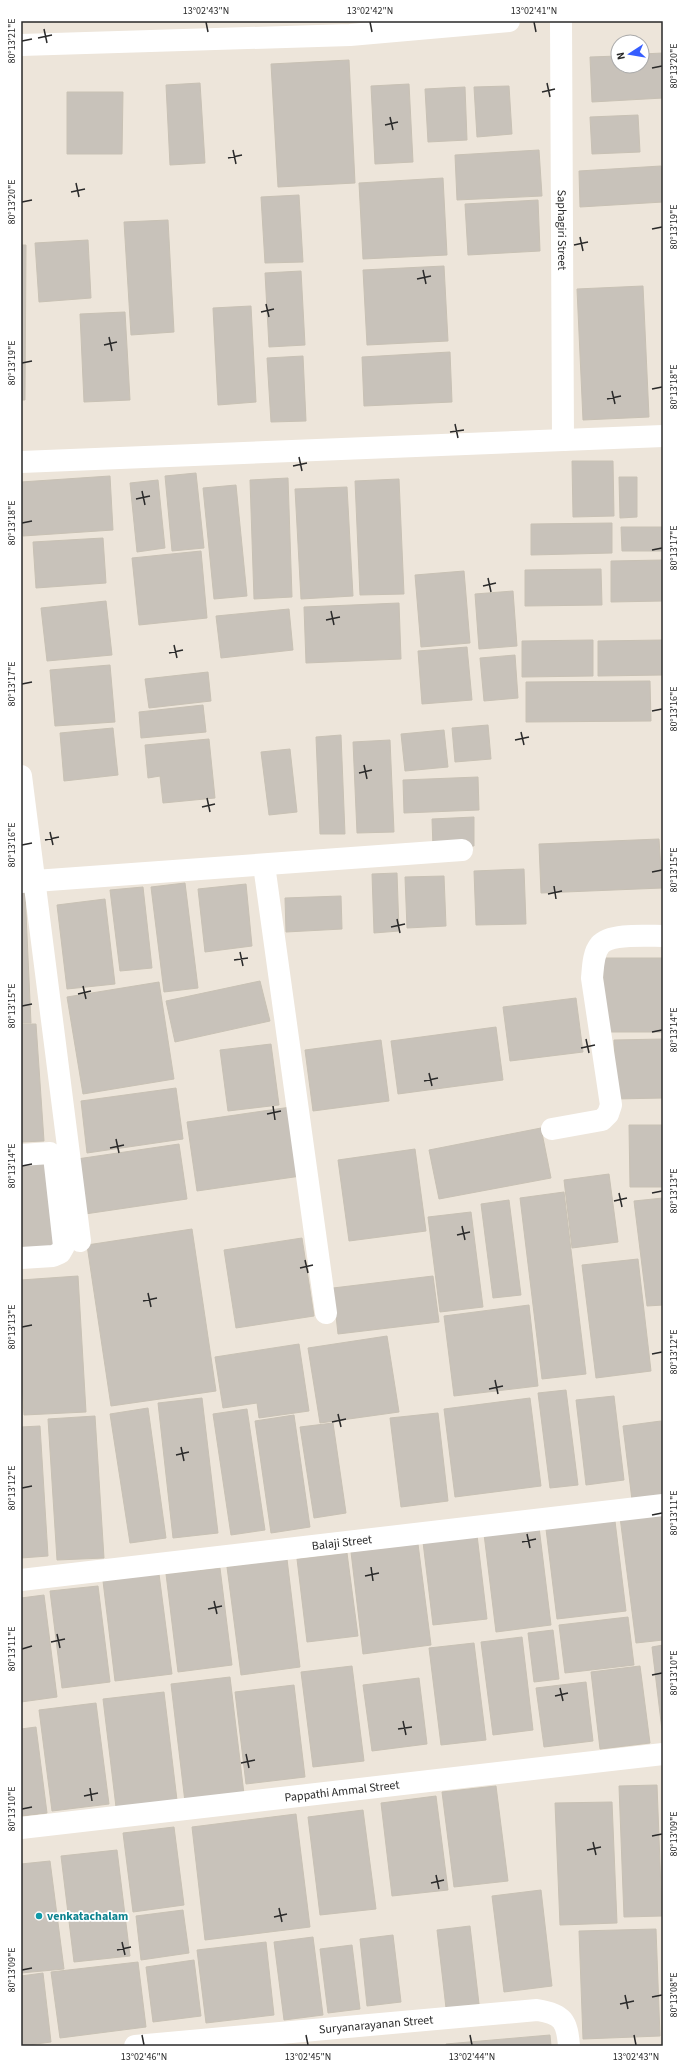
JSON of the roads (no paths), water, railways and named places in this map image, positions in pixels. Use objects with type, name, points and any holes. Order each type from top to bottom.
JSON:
[{"type":"street","points":[[21,45],[509,21]]},
{"type":"street","name":"Saphagiri Street","points":[[561,21],[563,440]]},
{"type":"street","points":[[21,462],[663,436]]},
{"type":"street","points":[[21,776],[28,882],[80,1241]]},
{"type":"street","points":[[28,882],[462,850]]},
{"type":"street","points":[[264,865],[326,1313]]},
{"type":"street","points":[[552,1129],[602,1120],[608,1114],[611,1105],[592,978],[593,961],[600,945],[614,937],[663,936]]},
{"type":"street","points":[[21,1155],[50,1153],[54,1156],[64,1246],[60,1253],[53,1256],[21,1258]]},
{"type":"street","name":"Balaji Street","points":[[21,1580],[663,1505]]},
{"type":"street","name":"Pappathi Ammal Street","points":[[21,1828],[663,1754]]},
{"type":"street","name":"Suryanarayanan Street","points":[[135,2046],[537,2010],[554,2014],[562,2018],[568,2030],[569,2046]]},
{"type":"place","name":"venkatachalam","points":[[39,1916]]}]
